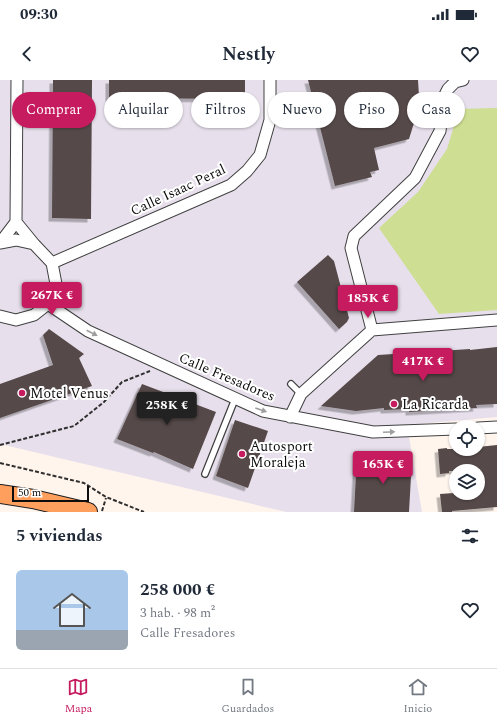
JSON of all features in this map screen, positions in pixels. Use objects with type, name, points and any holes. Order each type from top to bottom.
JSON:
[{"type":"main road","points":[[0,494],[33,499],[88,512]]},
{"type":"street","points":[[0,243],[16,222],[17,80]]},
{"type":"street","name":"Calle Isaac Peral","points":[[52,263],[231,185],[247,171],[260,155],[270,120],[270,80]]},
{"type":"street","points":[[372,330],[351,248],[354,236],[415,178],[440,132],[444,97],[454,82],[463,80]]},
{"type":"street","points":[[0,316],[16,320],[34,315],[48,304],[56,284],[52,263],[16,222]]},
{"type":"street","points":[[0,243],[16,240],[34,244]]},
{"type":"street","name":"Calle Fresadores","points":[[48,304],[88,331],[263,411],[373,432],[449,429]]},
{"type":"street","points":[[290,416],[301,394],[372,330],[497,320]]},
{"type":"street","points":[[485,428],[497,427]]},
{"type":"lane","points":[[291,384],[301,394]]},
{"type":"lane","points":[[206,474],[235,399]]},
{"type":"path","points":[[0,445],[74,426],[104,402],[122,382],[162,365]]},
{"type":"path","points":[[0,462],[84,483],[106,497],[144,512]]},
{"type":"path","points":[[102,512],[106,497]]},
{"type":"shaded area","points":[[0,80],[497,80],[497,417],[449,420],[449,421],[407,425],[422,512],[286,512],[0,444]]},
{"type":"green space","points":[[497,108],[497,310],[439,314],[379,228],[418,192],[447,149],[453,128],[465,128],[465,109]]},
{"type":"building","points":[[53,80],[92,80],[92,92],[53,92]]},
{"type":"building","points":[[109,80],[245,80],[245,92],[191,92],[191,99],[183,99],[183,92],[109,92]]},
{"type":"building","points":[[308,80],[418,80],[419,92],[407,92],[407,128],[412,128],[409,139],[374,148],[379,170],[370,172],[372,177],[335,186],[320,128],[336,128],[336,92],[311,92]]},
{"type":"building","points":[[53,128],[92,128],[91,219],[52,218]]},
{"type":"building","points":[[328,255],[334,261],[349,318],[347,322],[339,329],[297,282]]},
{"type":"building","points":[[49,329],[84,354],[79,358],[92,386],[0,418],[0,384],[53,365],[43,335]]},
{"type":"building","points":[[497,347],[497,404],[476,405],[477,408],[409,412],[409,409],[384,410],[384,408],[356,411],[321,406],[378,355]]},
{"type":"building","points":[[142,384],[216,412],[193,469],[154,452],[153,453],[117,439]]},
{"type":"building","name":"Autosport Moraleja","points":[[235,420],[268,431],[248,488],[216,476]]},
{"type":"building","points":[[497,445],[497,507],[442,512],[440,494],[449,493],[449,500],[485,500],[485,464],[449,464],[449,473],[440,474],[438,449],[449,449],[449,456],[485,456],[485,446]]},
{"type":"building","points":[[357,456],[412,459],[409,512],[354,512]]},
{"type":"place","name":"Motel Venus","points":[[22,393]]},
{"type":"place","name":"La Ricarda","points":[[394,404]]},
{"type":"place","name":"Autosport Moraleja","points":[[242,454]]}]
